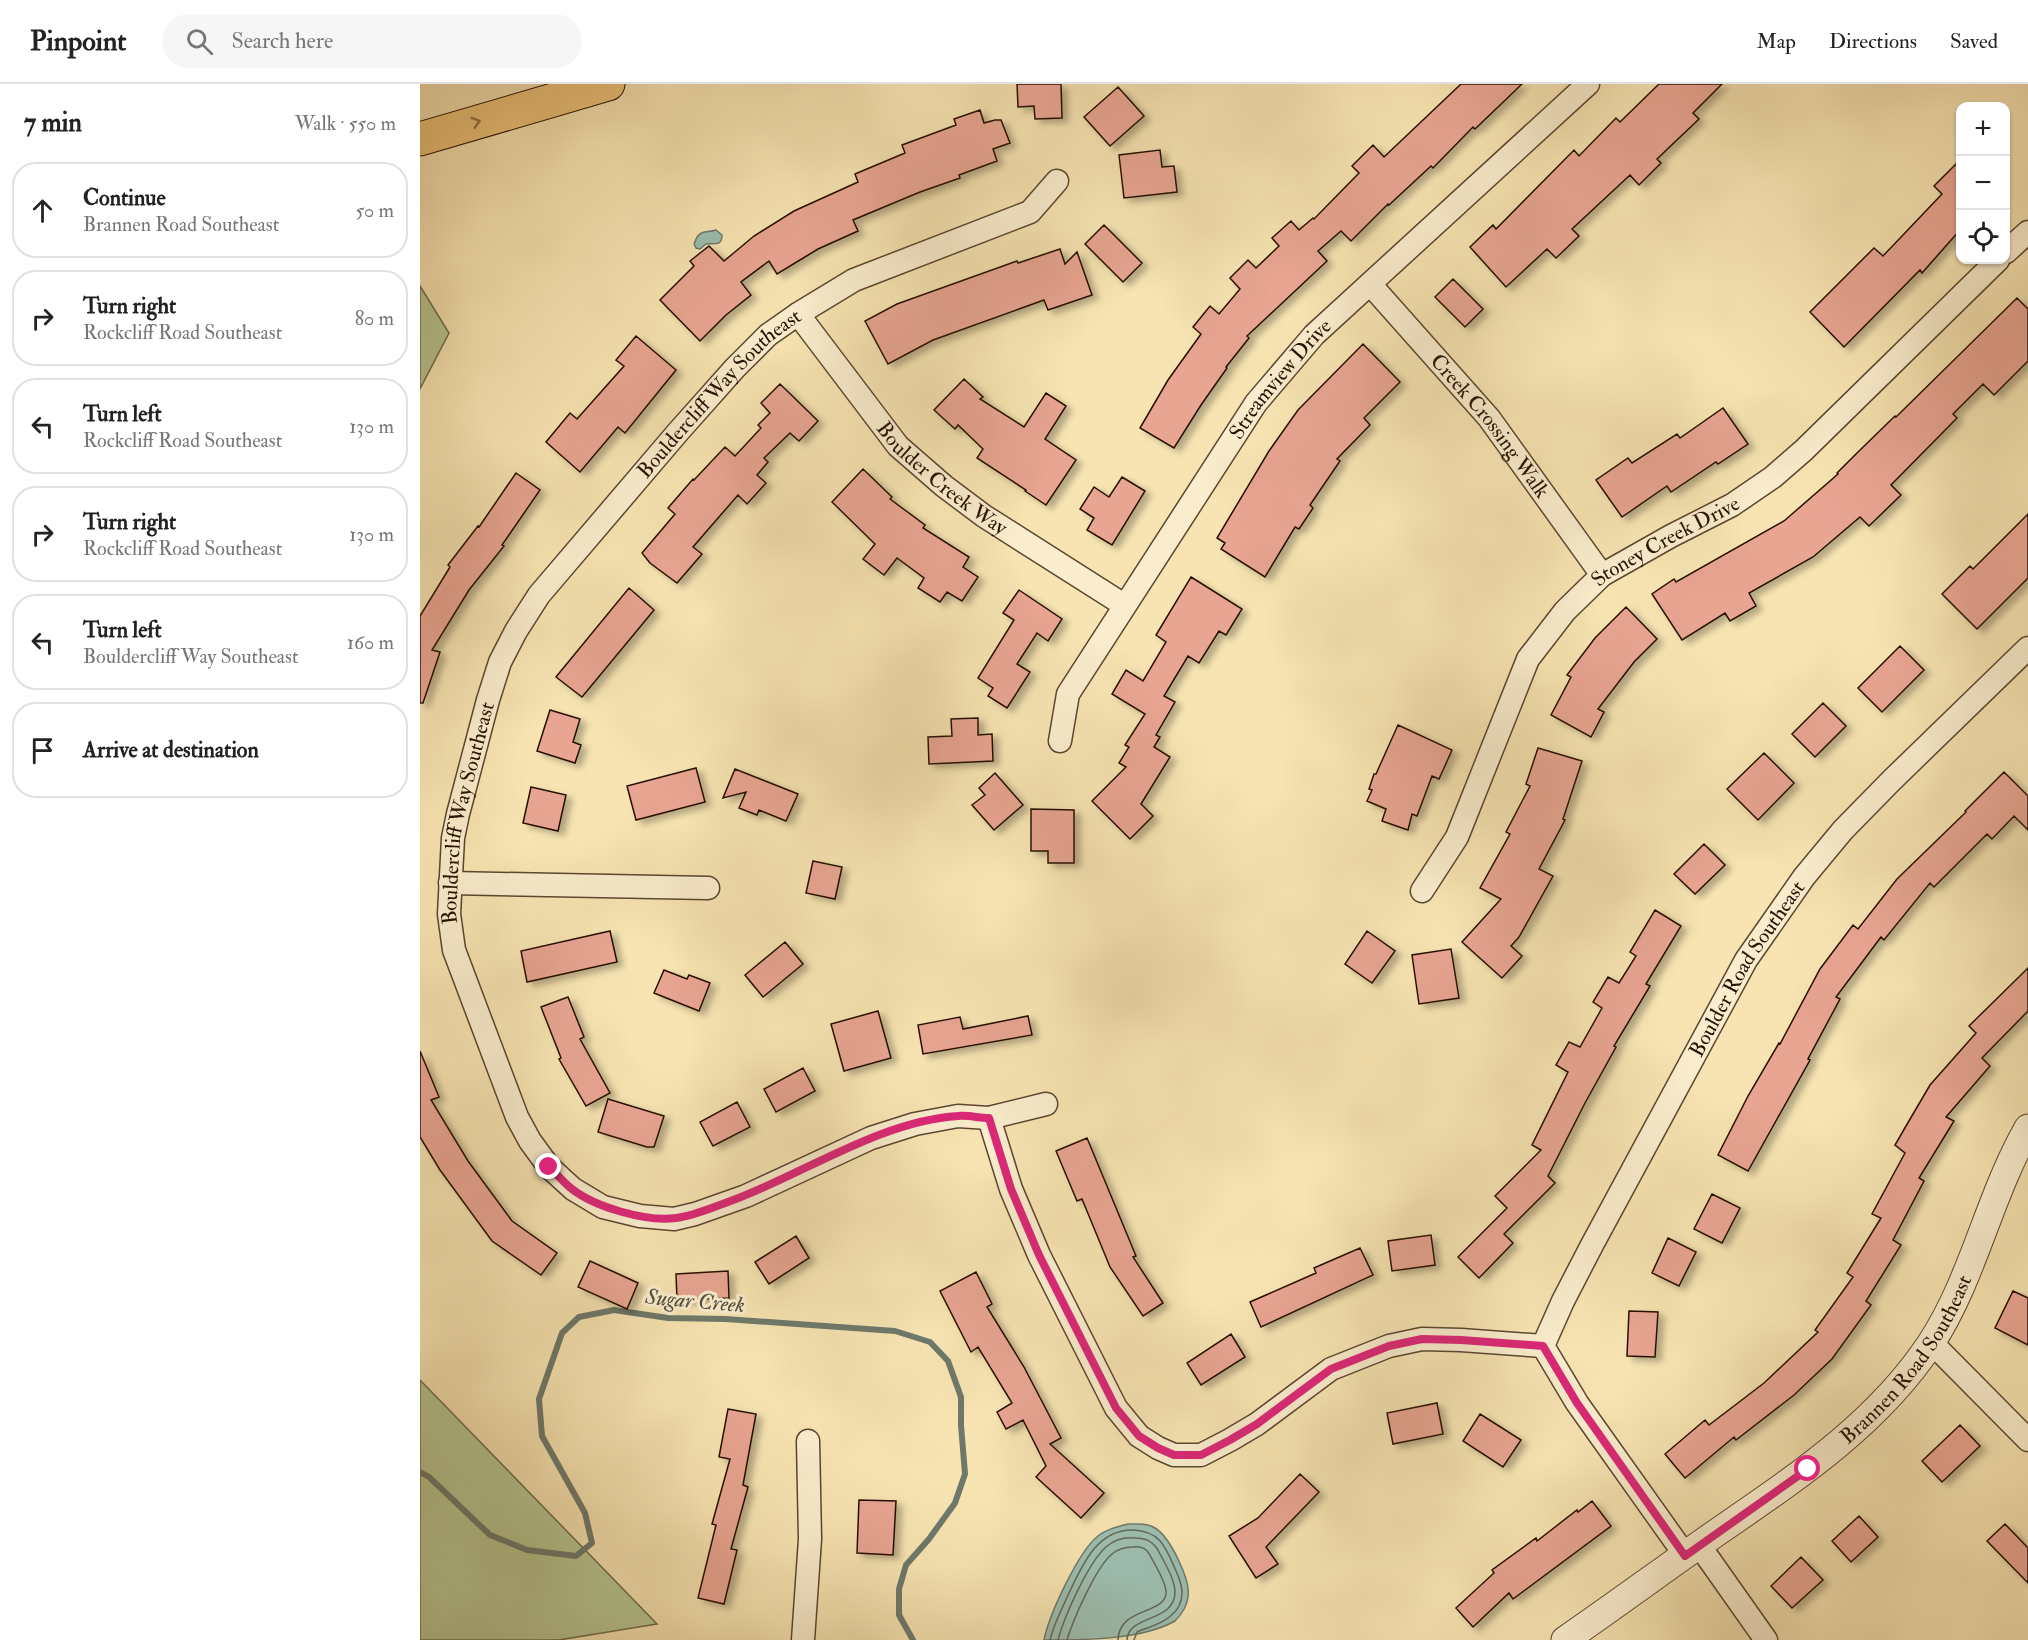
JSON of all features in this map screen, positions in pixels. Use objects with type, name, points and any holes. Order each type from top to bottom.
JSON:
[{"type":"highway","points":[[420,139],[608,84]]},
{"type":"street","name":"Streamview Drive","points":[[1060,741],[1068,694],[1256,403],[1314,335],[1588,84]]},
{"type":"street","name":"Bouldercliff Way Southeast","points":[[1046,1104],[989,1118],[958,1116],[915,1124],[871,1138],[746,1196],[674,1219],[640,1216],[603,1207],[573,1189],[549,1167],[530,1141],[517,1117],[454,950],[449,914],[453,838],[488,700],[500,662],[539,595],[714,392],[768,335],[854,280],[1030,212],[1057,181]]},
{"type":"street","points":[[2010,248],[2028,232]]},
{"type":"street","name":"Stoney Creek Drive","points":[[1422,891],[1457,837],[1528,659],[1565,611],[1602,575],[1732,505],[1773,477],[1813,441],[1994,264]]},
{"type":"street","name":"Creek Crossing Walk","points":[[1370,284],[1489,418],[1602,575]]},
{"type":"street","name":"Boulder Creek Way","points":[[798,314],[898,446],[944,486],[984,516],[1124,605]]},
{"type":"street","name":"Boulder Road Southeast","points":[[1543,1346],[1582,1264],[1746,960],[1774,918],[1804,877],[1844,830],[2028,648]]},
{"type":"street","points":[[450,883],[708,888]]},
{"type":"street","points":[[989,1118],[1011,1189],[1039,1255],[1116,1408],[1139,1436],[1174,1455],[1201,1455],[1257,1424],[1331,1369],[1389,1346],[1432,1339],[1543,1346],[1577,1403],[1766,1640]]},
{"type":"street","name":"Brannen Road Southeast","points":[[1565,1640],[1808,1469],[1872,1414],[1898,1386],[1931,1342],[1960,1285],[2005,1174],[2028,1128]]},
{"type":"street","points":[[1931,1342],[2028,1440]]},
{"type":"street","points":[[803,1640],[810,1539],[808,1441]]},
{"type":"green space","points":[[420,286],[449,333],[420,389]]},
{"type":"green space","points":[[420,1380],[657,1624],[559,1640],[420,1640]]},
{"type":"water","points":[[716,230],[722,235],[719,243],[706,244],[700,249],[696,248],[694,244],[699,234]]},
{"type":"water","points":[[1128,1524],[1152,1526],[1161,1533],[1173,1549],[1183,1570],[1188,1590],[1185,1607],[1181,1613],[1175,1621],[1146,1632],[1112,1638],[1044,1640],[1058,1600],[1082,1555],[1098,1536],[1112,1528]]},
{"type":"building","points":[[1017,84],[1061,84],[1062,118],[1035,119],[1034,106],[1018,107]]},
{"type":"building","points":[[1461,84],[1522,84],[1475,129],[1473,127],[1433,168],[1431,166],[1388,204],[1351,241],[1341,231],[1318,251],[1327,261],[1247,336],[1249,338],[1226,367],[1174,448],[1140,428],[1168,380],[1201,334],[1193,327],[1210,306],[1219,314],[1240,289],[1230,278],[1248,260],[1256,268],[1279,246],[1272,238],[1291,221],[1299,230],[1314,219],[1359,173],[1352,166],[1373,145],[1384,157]]},
{"type":"building","points":[[1659,84],[1722,84],[1693,113],[1699,119],[1657,159],[1661,163],[1639,185],[1630,175],[1572,229],[1579,236],[1556,258],[1547,249],[1506,287],[1470,247],[1493,225],[1496,229],[1574,150],[1579,156],[1616,118],[1620,122]]},
{"type":"building","points":[[1118,87],[1144,116],[1110,146],[1084,117]]},
{"type":"building","points":[[980,110],[984,123],[1001,120],[1010,143],[993,149],[997,161],[853,220],[858,231],[818,249],[777,274],[769,261],[741,282],[751,295],[726,315],[700,341],[660,300],[694,266],[690,261],[709,246],[724,261],[754,236],[794,211],[858,182],[855,174],[905,153],[902,145],[956,125],[954,119]]},
{"type":"building","points":[[1160,150],[1162,167],[1174,166],[1177,192],[1124,198],[1119,155]]},
{"type":"building","points":[[1956,164],[1956,235],[1922,273],[1920,270],[1844,347],[1810,312],[1874,248],[1883,256],[1942,194],[1934,186]]},
{"type":"building","points":[[1104,225],[1142,263],[1123,282],[1085,244]]},
{"type":"building","points":[[1060,249],[1065,264],[1077,252],[1092,295],[1048,310],[1044,300],[933,340],[888,364],[865,321],[897,304],[1017,261],[1018,263]]},
{"type":"building","points":[[1453,279],[1483,309],[1465,327],[1435,297]]},
{"type":"building","points":[[2017,298],[2028,309],[2028,361],[1994,395],[1983,384],[1953,414],[1957,418],[1891,485],[1901,495],[1869,526],[1860,517],[1813,557],[1749,593],[1756,606],[1730,621],[1725,613],[1682,640],[1652,594],[1674,579],[1676,582],[1784,521],[1838,474]]},
{"type":"building","points":[[636,336],[676,370],[625,433],[618,427],[580,472],[546,442],[570,413],[577,419],[624,366],[616,360]]},
{"type":"building","points":[[1363,344],[1400,382],[1364,418],[1370,425],[1337,459],[1340,461],[1310,505],[1313,508],[1299,529],[1295,527],[1265,577],[1221,549],[1225,543],[1217,538],[1269,451],[1298,410]]},
{"type":"building","points":[[964,379],[983,397],[980,399],[1024,427],[1046,393],[1066,406],[1045,439],[1076,460],[1046,505],[977,458],[983,449],[958,425],[955,429],[934,410]]},
{"type":"building","points":[[780,384],[818,421],[799,441],[790,433],[764,458],[768,462],[757,475],[766,483],[747,504],[738,495],[693,547],[702,554],[677,583],[650,563],[642,553],[675,514],[668,508],[693,479],[725,447],[735,456],[761,428],[758,425],[770,413],[761,403]]},
{"type":"building","points":[[1723,408],[1748,444],[1671,492],[1667,486],[1622,517],[1596,480],[1628,458],[1632,463],[1677,434],[1680,438]]},
{"type":"building","points":[[863,469],[892,497],[890,499],[925,525],[923,528],[969,557],[963,567],[978,577],[962,601],[947,592],[940,602],[918,588],[924,578],[897,558],[884,575],[863,559],[875,544],[832,502]]},
{"type":"building","points":[[516,473],[540,490],[502,545],[504,546],[469,590],[432,650],[440,652],[423,703],[420,703],[420,616],[450,567],[448,565],[479,527]]},
{"type":"building","points":[[1122,477],[1145,491],[1112,545],[1087,530],[1094,518],[1080,509],[1094,487],[1109,497]]},
{"type":"building","points":[[2028,514],[2028,578],[1977,629],[1942,594],[1970,566],[1973,569]]},
{"type":"building","points":[[1191,577],[1242,609],[1226,635],[1219,631],[1199,663],[1188,656],[1164,696],[1175,702],[1156,735],[1160,737],[1154,747],[1170,757],[1141,804],[1153,816],[1130,839],[1092,801],[1126,767],[1119,763],[1129,747],[1125,745],[1145,714],[1112,694],[1126,670],[1143,681],[1166,642],[1156,635]]},
{"type":"building","points":[[629,588],[654,610],[582,697],[556,677]]},
{"type":"building","points":[[1019,590],[1062,619],[1048,641],[1037,633],[1017,664],[1030,672],[1007,708],[988,696],[993,688],[978,678],[1014,620],[1003,613]]},
{"type":"building","points":[[1626,607],[1657,639],[1634,662],[1598,709],[1604,712],[1591,737],[1551,715],[1571,677],[1567,675],[1595,638]]},
{"type":"building","points":[[1900,646],[1924,670],[1882,712],[1858,688]]},
{"type":"building","points":[[1823,703],[1846,726],[1815,757],[1792,734]]},
{"type":"building","points":[[550,710],[580,719],[573,742],[581,745],[575,763],[537,751]]},
{"type":"building","points":[[978,718],[978,735],[992,734],[993,761],[929,764],[928,737],[952,736],[951,719]]},
{"type":"building","points":[[1398,725],[1452,750],[1439,779],[1432,776],[1417,816],[1412,814],[1408,830],[1382,821],[1386,809],[1367,801],[1372,790],[1369,789],[1374,774]]},
{"type":"building","points":[[1538,748],[1582,761],[1563,819],[1565,820],[1539,869],[1553,876],[1519,937],[1511,946],[1522,956],[1502,978],[1462,942],[1501,899],[1480,888],[1510,834],[1506,832],[1530,786],[1526,784]]},
{"type":"building","points":[[1764,753],[1794,783],[1758,820],[1727,789]]},
{"type":"building","points":[[696,768],[705,802],[636,820],[627,786]]},
{"type":"building","points":[[735,769],[798,794],[786,821],[759,810],[757,815],[739,808],[746,792],[723,798]]},
{"type":"building","points":[[2004,772],[2028,796],[2028,830],[2014,816],[1992,839],[1987,834],[1934,887],[1930,883],[1884,940],[1881,937],[1836,997],[1840,999],[1808,1059],[1810,1060],[1748,1171],[1718,1155],[1748,1096],[1780,1044],[1820,969],[1853,925],[1858,929],[1897,879]]},
{"type":"building","points":[[995,773],[1023,805],[994,830],[972,805],[985,795],[979,788]]},
{"type":"building","points":[[531,787],[566,795],[558,831],[523,823]]},
{"type":"building","points":[[1031,809],[1074,810],[1074,863],[1048,863],[1048,851],[1031,851]]},
{"type":"building","points":[[1704,844],[1725,865],[1695,894],[1674,874]]},
{"type":"building","points":[[813,861],[842,867],[835,899],[806,893]]},
{"type":"building","points":[[1655,910],[1681,926],[1646,984],[1650,986],[1614,1046],[1616,1047],[1548,1176],[1555,1183],[1504,1234],[1513,1243],[1479,1278],[1458,1257],[1507,1208],[1495,1196],[1541,1150],[1532,1145],[1568,1072],[1556,1065],[1569,1042],[1580,1047],[1602,1008],[1593,1002],[1608,977],[1619,983],[1636,956],[1630,952]]},
{"type":"building","points":[[610,931],[617,962],[527,982],[521,951]]},
{"type":"building","points":[[1367,931],[1395,951],[1372,983],[1345,964]]},
{"type":"building","points":[[785,942],[803,964],[763,997],[745,975]]},
{"type":"building","points":[[1451,949],[1459,998],[1419,1004],[1412,955]]},
{"type":"building","points":[[2028,968],[2028,1011],[1982,1058],[1990,1066],[1946,1117],[1954,1121],[1919,1178],[1924,1181],[1893,1240],[1901,1245],[1866,1301],[1871,1305],[1832,1359],[1794,1395],[1736,1440],[1734,1437],[1685,1478],[1665,1454],[1705,1420],[1709,1425],[1764,1383],[1818,1332],[1815,1330],[1853,1277],[1847,1273],[1881,1218],[1872,1214],[1905,1153],[1895,1145],[1930,1085],[1976,1033],[1969,1026]]},
{"type":"building","points":[[664,970],[687,979],[689,975],[710,983],[699,1011],[654,993]]},
{"type":"building","points":[[568,997],[584,1037],[580,1039],[610,1093],[586,1106],[559,1059],[561,1058],[541,1007]]},
{"type":"building","points":[[878,1011],[891,1058],[844,1071],[831,1024]]},
{"type":"building","points":[[1028,1016],[1032,1035],[923,1054],[918,1025],[960,1017],[963,1029]]},
{"type":"building","points":[[420,1051],[439,1097],[431,1100],[468,1161],[512,1221],[557,1253],[541,1275],[492,1241],[440,1170],[420,1137]]},
{"type":"building","points":[[803,1068],[815,1091],[776,1112],[764,1089]]},
{"type":"building","points":[[608,1099],[664,1116],[654,1147],[647,1147],[598,1132]]},
{"type":"building","points":[[737,1102],[750,1127],[713,1146],[700,1122]]},
{"type":"building","points":[[1087,1138],[1136,1256],[1133,1257],[1163,1303],[1143,1316],[1110,1267],[1082,1199],[1077,1201],[1056,1151]]},
{"type":"building","points":[[1712,1194],[1740,1208],[1722,1243],[1694,1229]]},
{"type":"building","points":[[1431,1235],[1435,1265],[1392,1271],[1388,1241]]},
{"type":"building","points":[[796,1236],[809,1258],[769,1284],[755,1262]]},
{"type":"building","points":[[1668,1238],[1696,1252],[1679,1286],[1652,1273]]},
{"type":"building","points":[[1360,1248],[1373,1275],[1261,1327],[1250,1302],[1316,1273],[1314,1268]]},
{"type":"building","points":[[590,1261],[638,1283],[627,1309],[578,1287]]},
{"type":"building","points":[[728,1271],[729,1298],[677,1300],[676,1274]]},
{"type":"building","points":[[976,1272],[992,1304],[987,1307],[1024,1367],[1061,1438],[1050,1444],[1104,1493],[1081,1518],[1036,1477],[1046,1466],[1023,1420],[1006,1429],[997,1412],[1012,1403],[978,1347],[971,1352],[940,1291]]},
{"type":"building","points":[[2013,1291],[2028,1298],[2028,1345],[1995,1328]]},
{"type":"building","points":[[1629,1311],[1658,1312],[1655,1357],[1627,1356]]},
{"type":"building","points":[[1231,1334],[1245,1357],[1201,1385],[1187,1363]]},
{"type":"building","points":[[1437,1403],[1443,1434],[1393,1444],[1387,1413]]},
{"type":"building","points":[[728,1409],[756,1414],[743,1485],[748,1487],[731,1549],[737,1550],[724,1604],[698,1598],[716,1525],[712,1524],[730,1459],[719,1457]]},
{"type":"building","points":[[1480,1414],[1521,1440],[1503,1467],[1463,1441]]},
{"type":"building","points":[[1960,1425],[1980,1446],[1942,1482],[1922,1461]]},
{"type":"building","points":[[1300,1474],[1319,1492],[1266,1547],[1278,1564],[1256,1578],[1229,1536],[1258,1518]]},
{"type":"building","points":[[859,1500],[896,1501],[893,1555],[857,1553]]},
{"type":"building","points":[[1592,1501],[1611,1526],[1513,1599],[1509,1593],[1473,1627],[1456,1608],[1494,1573],[1492,1570]]},
{"type":"building","points":[[1859,1516],[1878,1537],[1851,1562],[1832,1541]]},
{"type":"building","points":[[2005,1524],[2028,1548],[2028,1583],[1987,1541]]},
{"type":"building","points":[[1801,1557],[1823,1580],[1792,1608],[1771,1586]]},
{"type":"waterway","name":"Sugar Creek","points":[[420,1472],[429,1477],[490,1535],[527,1550],[576,1556],[592,1543],[585,1513],[542,1436],[539,1399],[562,1333],[579,1317],[614,1310],[668,1318],[725,1319],[895,1331],[930,1342],[948,1361],[961,1397],[965,1474],[955,1503],[929,1539],[906,1565],[899,1589],[899,1615],[913,1640]]},
{"type":"route","points":[[549,1167],[573,1189],[603,1207],[640,1216],[674,1219],[746,1196],[871,1138],[915,1124],[958,1116],[989,1118],[1011,1189],[1039,1255],[1116,1408],[1139,1436],[1174,1455],[1201,1455],[1257,1424],[1331,1369],[1389,1346],[1422,1339],[1543,1346],[1577,1403],[1685,1556],[1808,1469]]}]
